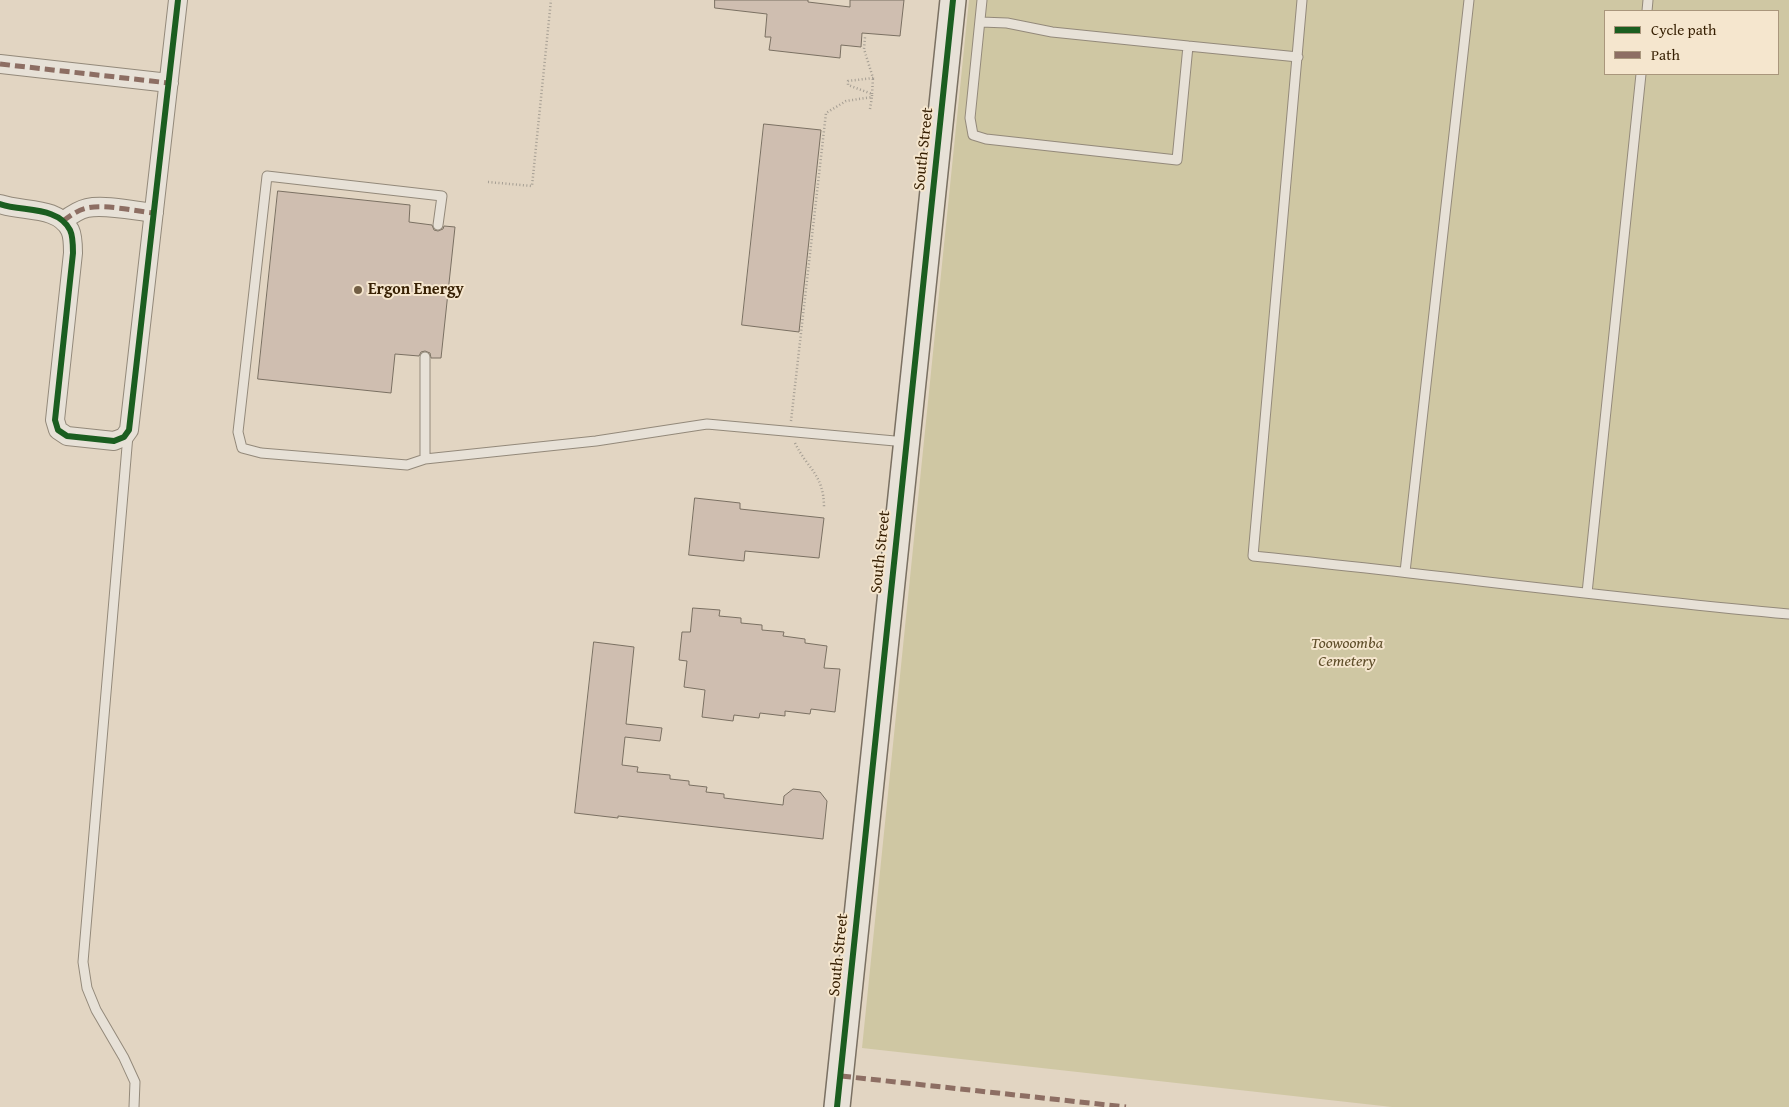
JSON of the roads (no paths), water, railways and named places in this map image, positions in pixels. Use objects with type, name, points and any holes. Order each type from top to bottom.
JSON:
[{"type":"street","points":[[0,204],[13,208],[46,212],[63,221],[71,231],[73,253],[55,420],[58,430],[67,436],[114,441],[124,437],[129,430],[178,0]]},
{"type":"street","name":"South Street","points":[[838,1107],[953,0]]},
{"type":"street","points":[[0,64],[169,83]]},
{"type":"street","points":[[63,221],[75,213],[88,208],[102,207],[154,213]]},
{"type":"lane","points":[[982,0],[970,118],[973,135],[986,140],[1177,160],[1188,46]]},
{"type":"lane","points":[[1302,0],[1253,556],[1691,605],[1789,614]]},
{"type":"lane","points":[[1405,572],[1469,0]]},
{"type":"lane","points":[[981,22],[1007,23],[1052,32],[1298,58]]},
{"type":"lane","points":[[1587,593],[1641,75]]},
{"type":"lane","points":[[438,225],[442,196],[267,176],[238,432],[242,448],[261,453],[407,465],[425,459],[596,441],[707,424],[906,442]]},
{"type":"lane","points":[[425,357],[425,459]]},
{"type":"lane","points":[[129,430],[83,962],[87,988],[96,1010],[124,1058],[135,1082],[134,1107]]},
{"type":"place","name":"Ergon Energy","points":[[358,290]]},
{"type":"park label","name":"Toowoomba Cemetery","points":[[1347,653]]}]
